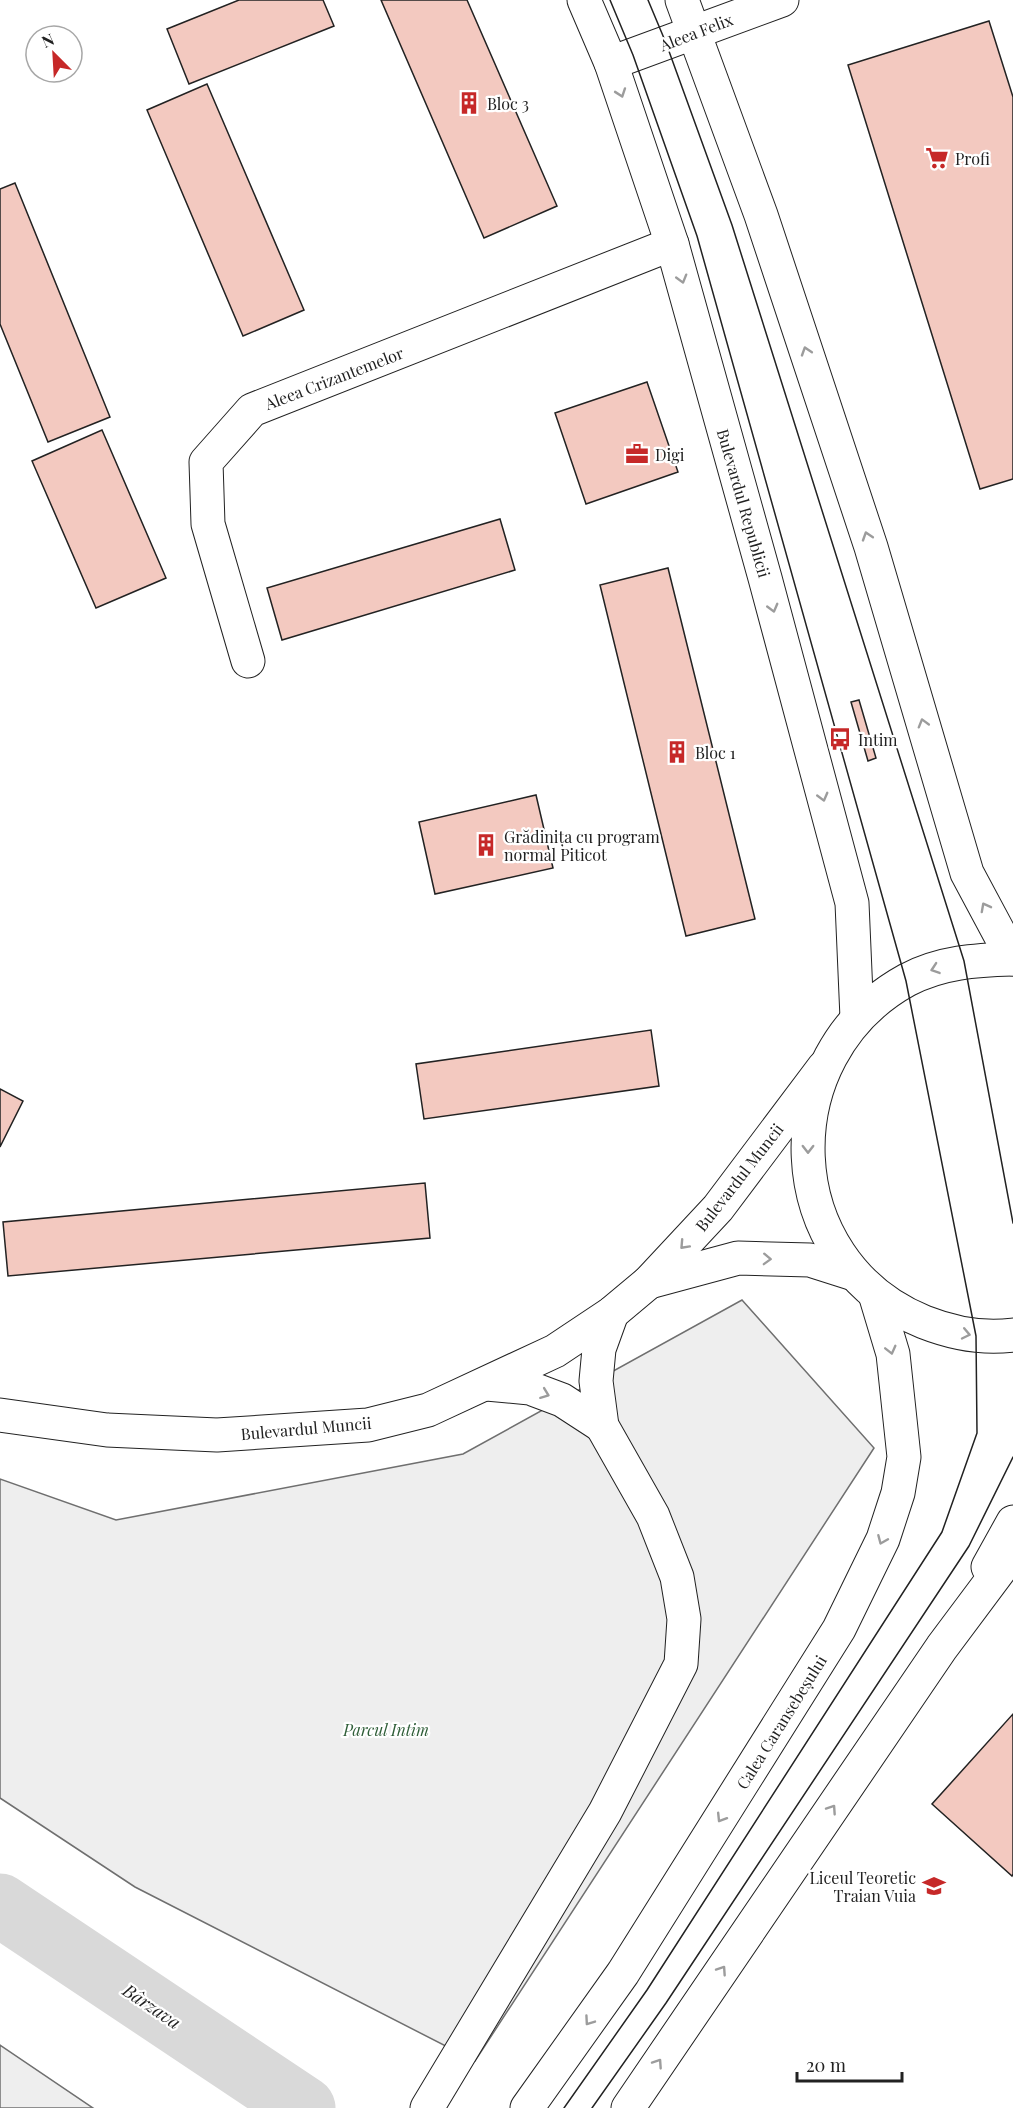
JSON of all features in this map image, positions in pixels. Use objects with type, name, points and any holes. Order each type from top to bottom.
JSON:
[{"type":"main road","name":"Bulevardul Republicii","points":[[584,0],[611,63],[672,244],[852,903],[857,1018]]},
{"type":"main road","points":[[682,0],[696,32],[761,215],[871,547],[967,873],[1013,959],[964,961],[934,968],[906,981],[857,1018],[838,1041],[824,1067],[808,1120],[807,1176],[824,1228],[864,1284],[906,1314],[940,1328],[976,1336],[1013,1335]]},
{"type":"main road","name":"Aleea Felix","points":[[611,63],[782,0]]},
{"type":"main road","name":"Aleea Crizantemelor","points":[[248,661],[208,524],[206,462],[252,410],[672,244]]},
{"type":"main road","name":"Bulevardul Muncii","points":[[0,1415],[107,1430],[217,1435],[368,1425],[428,1410],[555,1351],[612,1313],[649,1282],[718,1208],[824,1067]]},
{"type":"main road","name":"Bulevardul Muncii","points":[[649,1282],[738,1258],[810,1260],[864,1284]]},
{"type":"main road","name":"Calea Caransebeșului","points":[[527,2108],[623,1973],[839,1629],[883,1539],[898,1493],[904,1457],[892,1354],[864,1284]]},
{"type":"main road","points":[[428,2108],[605,1812],[681,1664],[684,1618],[677,1577],[653,1516],[602,1426],[596,1381],[599,1349],[612,1313]]},
{"type":"main road","points":[[487,1384],[530,1388],[562,1400],[602,1426]]},
{"type":"main road","points":[[942,1647],[1013,1522]]},
{"type":"main road","points":[[628,2108],[942,1647],[1013,1552]]},
{"type":"green space","name":"Parcul Intim","points":[[742,1300],[874,1448],[475,2061],[135,1887],[0,1798],[0,1479],[116,1520],[463,1454]]},
{"type":"green space","points":[[0,2045],[93,2108],[0,2108]]},
{"type":"building","points":[[239,0],[323,0],[334,26],[189,84],[167,29]]},
{"type":"building","name":"Bloc 3","points":[[381,0],[467,0],[557,206],[484,238]]},
{"type":"building","points":[[989,21],[1013,97],[1013,479],[980,489],[848,65]]},
{"type":"building","points":[[207,84],[304,310],[243,336],[147,110]]},
{"type":"building","points":[[15,183],[110,417],[48,442],[0,324],[0,189]]},
{"type":"building","points":[[647,382],[678,472],[586,504],[555,413]]},
{"type":"building","points":[[102,430],[166,578],[96,608],[32,461]]},
{"type":"building","points":[[500,519],[515,570],[282,640],[267,588]]},
{"type":"building","name":"Bloc 1","points":[[668,568],[755,919],[686,936],[600,585]]},
{"type":"building","points":[[859,700],[876,758],[868,761],[851,702]]},
{"type":"building","name":"Grădinița cu program normal Piticot","points":[[536,795],[553,868],[435,894],[419,822]]},
{"type":"building","points":[[651,1030],[659,1086],[424,1119],[416,1064]]},
{"type":"building","points":[[0,1089],[23,1101],[0,1147]]},
{"type":"building","points":[[425,1183],[430,1238],[8,1276],[3,1222]]},
{"type":"building","points":[[1013,1714],[1013,1874],[1012,1876],[932,1804]]},
{"type":"waterway","name":"Bârzava","points":[[0,1905],[304,2108]]},
{"type":"tram line","points":[[564,2108],[647,1990],[942,1532],[977,1433],[976,1336],[906,981],[697,236],[633,55],[610,0]]},
{"type":"tram line","points":[[648,0],[666,43],[732,225],[964,961],[1013,1223]]},
{"type":"tram line","points":[[592,2108],[666,2003],[969,1546],[1013,1457]]},
{"type":"place","name":"Bloc 3","points":[[469,103]]},
{"type":"place","name":"Profi","points":[[937,158]]},
{"type":"place","name":"Digi","points":[[637,454]]},
{"type":"place","name":"Intim","points":[[840,739]]},
{"type":"place","name":"Bloc 1","points":[[677,752]]},
{"type":"place","name":"Grădinița cu program normal Piticot","points":[[486,845]]},
{"type":"place","name":"Liceul Teoretic Traian Vuia","points":[[934,1886]]}]
